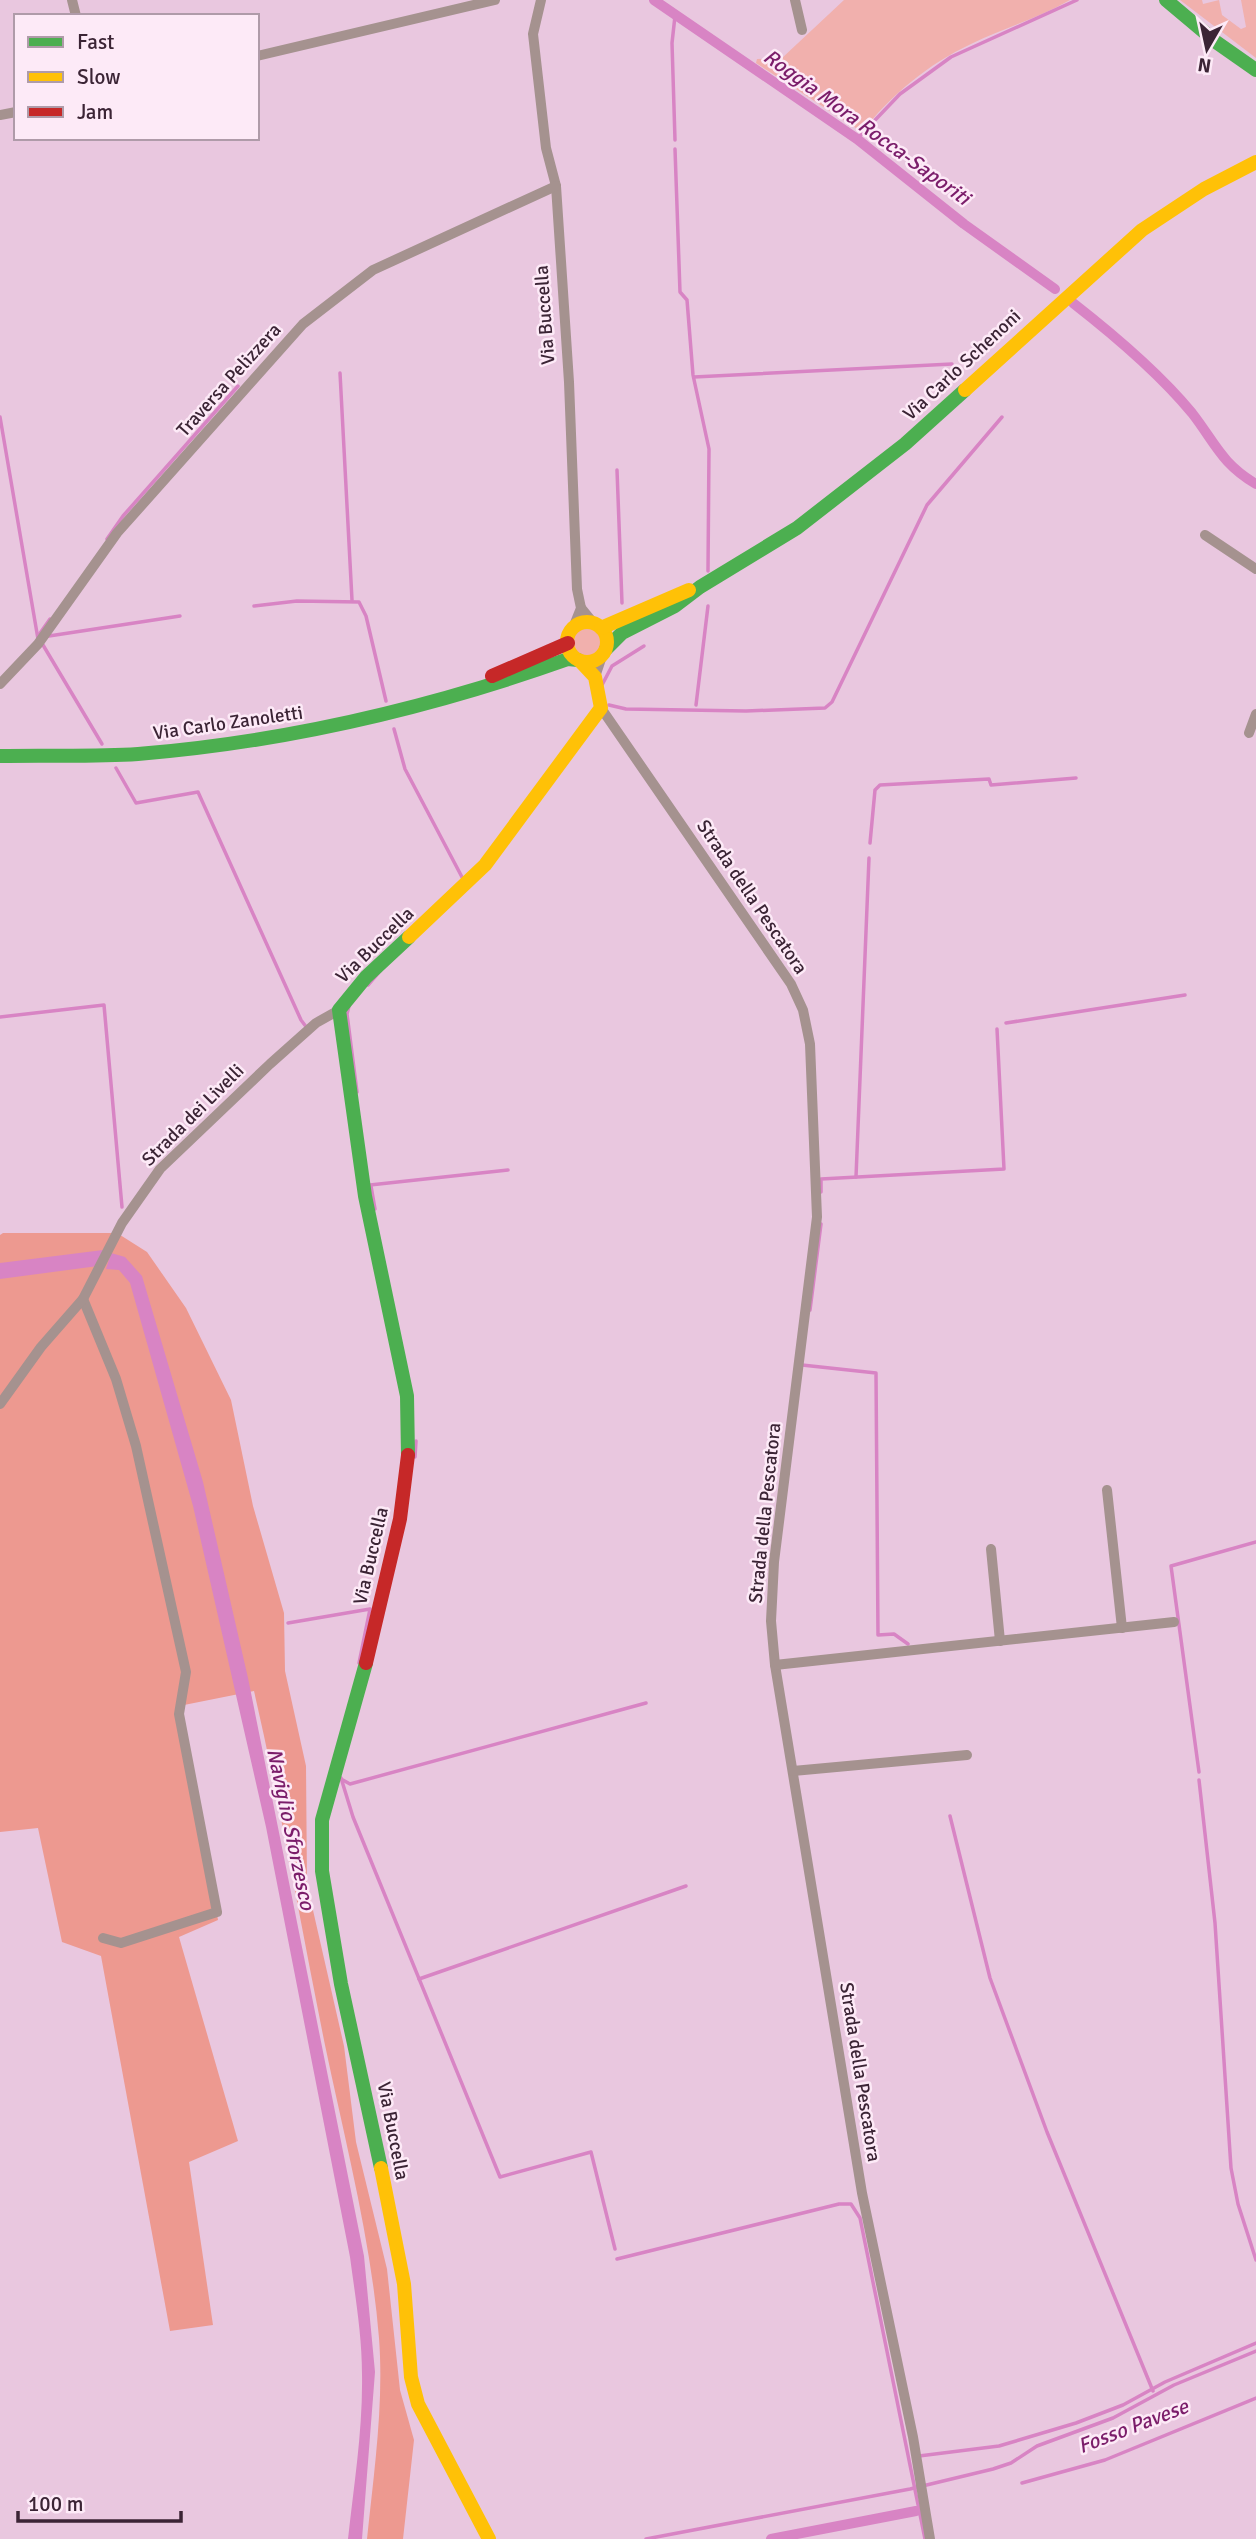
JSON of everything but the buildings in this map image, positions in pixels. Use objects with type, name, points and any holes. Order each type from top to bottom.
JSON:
[{"type":"street","points":[[259,56],[495,0]]},
{"type":"street","name":"Via Buccella","points":[[541,0],[533,34],[534,55],[546,148],[556,186],[569,382],[577,589],[581,608],[570,636]]},
{"type":"street","points":[[795,0],[802,30]]},
{"type":"street","points":[[1166,0],[1216,42],[1255,68]]},
{"type":"street","name":"Via Carlo Schenoni","points":[[604,652],[622,633],[676,606],[700,587],[797,528],[895,452],[1142,230],[1204,189],[1253,166]]},
{"type":"street","name":"Traversa Pelizzera","points":[[0,684],[38,644],[117,533],[303,324],[373,270],[556,186]]},
{"type":"street","points":[[1205,535],[1256,569]]},
{"type":"street","name":"Via Carlo Schenoni","points":[[598,626],[700,587]]},
{"type":"street","points":[[581,608],[607,638],[595,677],[601,708]]},
{"type":"street","points":[[595,677],[571,653],[570,636],[583,623],[598,626]]},
{"type":"street","name":"Via Carlo Zanoletti","points":[[0,756],[137,754],[282,737],[386,714],[455,693],[570,636]]},
{"type":"street","points":[[579,660],[592,661],[604,652]]},
{"type":"street","name":"Via Carlo Zanoletti","points":[[455,693],[478,691],[568,659],[579,660]]},
{"type":"street","name":"Via Buccella","points":[[489,2539],[424,2417],[411,2378],[404,2284],[368,2100],[341,1984],[322,1871],[323,1820],[354,1714],[400,1519],[407,1482],[409,1439],[407,1396],[366,1196],[339,1010],[347,996],[485,865],[601,708]]},
{"type":"street","name":"Strada della Pescatora","points":[[601,708],[792,984],[803,1010],[810,1044],[817,1217],[774,1562],[771,1621],[775,1665],[862,2193],[917,2456],[930,2539]]},
{"type":"street","points":[[1249,733],[1256,714]]},
{"type":"street","name":"Strada dei Livelli","points":[[0,1404],[41,1347],[83,1299],[102,1268],[106,1252],[122,1223],[160,1169],[316,1023],[339,1010]]},
{"type":"street","points":[[83,1299],[116,1380],[136,1446],[186,1672],[179,1714],[217,1912],[121,1943],[103,1938]]},
{"type":"street","points":[[1107,1490],[1122,1628]]},
{"type":"street","points":[[991,1549],[1000,1641]]},
{"type":"street","points":[[775,1665],[1174,1622]]},
{"type":"street","points":[[793,1771],[967,1755]]},
{"type":"shaded area","points":[[844,0],[1070,0],[971,44],[940,61],[898,93],[862,132],[756,63],[757,59],[782,58]]},
{"type":"shaded area","points":[[1180,0],[1202,0],[1203,4],[1219,0],[1222,15],[1241,29],[1246,27],[1241,0],[1256,0],[1256,58]]},
{"type":"shaded area","points":[[587,628],[597,632],[601,642],[597,652],[587,656],[577,652],[573,642],[577,632]]},
{"type":"shaded area","points":[[117,1233],[147,1252],[186,1308],[231,1400],[253,1506],[284,1613],[285,1671],[306,1766],[307,1884],[344,2046],[356,2142],[387,2269],[400,2390],[414,2440],[403,2539],[367,2539],[378,2438],[380,2388],[375,2301],[356,2190],[254,1691],[179,1706],[218,1920],[179,1937],[238,2141],[189,2162],[213,2325],[170,2331],[101,1956],[62,1942],[38,1828],[0,1832],[0,1235]]},
{"type":"shaded area","points":[[103,1250],[98,1266],[0,1279],[0,1263]]},
{"type":"shaded area","points":[[111,1253],[125,1257],[142,1276],[203,1482],[248,1678],[364,2256],[375,2372],[362,2539],[348,2539],[362,2395],[361,2345],[350,2257],[266,1827],[193,1506],[130,1283],[119,1270],[106,1269]]},
{"type":"waterway","name":"Roggia Mora Rocca-Saporiti","points":[[654,0],[857,139],[964,224],[1055,289]]},
{"type":"waterway","points":[[857,139],[900,94],[951,57],[1077,0]]},
{"type":"waterway","points":[[675,16],[672,43],[675,140]]},
{"type":"waterway","points":[[675,149],[680,292],[687,300],[693,375],[709,449],[708,571]]},
{"type":"waterway","name":"Roggia Mora Rocca-Saporiti","points":[[1073,303],[1151,369],[1192,413],[1227,460],[1256,484]]},
{"type":"waterway","points":[[694,377],[952,364]]},
{"type":"waterway","points":[[340,373],[352,600]]},
{"type":"waterway","points":[[107,539],[123,516],[238,386]]},
{"type":"waterway","points":[[0,417],[38,639]]},
{"type":"waterway","points":[[609,705],[626,709],[746,711],[825,708],[832,702],[927,505],[1002,417]]},
{"type":"waterway","points":[[617,470],[622,603]]},
{"type":"waterway","points":[[254,606],[297,601],[359,602],[366,616],[386,701]]},
{"type":"waterway","points":[[696,705],[708,606]]},
{"type":"waterway","points":[[49,636],[180,616]]},
{"type":"waterway","points":[[38,636],[50,619]]},
{"type":"waterway","points":[[43,645],[102,744]]},
{"type":"waterway","points":[[602,685],[612,666],[644,646]]},
{"type":"waterway","points":[[394,729],[405,769],[463,879]]},
{"type":"waterway","points":[[116,768],[136,803],[198,792],[307,1028]]},
{"type":"waterway","points":[[870,843],[875,790],[880,785],[989,779],[991,785],[1076,778]]},
{"type":"waterway","points":[[856,1177],[869,858]]},
{"type":"waterway","points":[[368,985],[380,971]]},
{"type":"waterway","points":[[1006,1023],[1185,995]]},
{"type":"waterway","points":[[0,1017],[104,1005],[122,1207]]},
{"type":"waterway","points":[[349,1006],[347,1014],[357,1092]]},
{"type":"waterway","points":[[821,1192],[821,1179],[1004,1169],[997,1029]]},
{"type":"waterway","points":[[370,1185],[508,1170]]},
{"type":"waterway","points":[[371,1186],[375,1209]]},
{"type":"waterway","points":[[810,1310],[821,1224]]},
{"type":"waterway","points":[[802,1365],[876,1373],[878,1635],[894,1634],[908,1644]]},
{"type":"waterway","points":[[415,1457],[416,1441]]},
{"type":"waterway","points":[[1199,1772],[1171,1566],[1256,1542]]},
{"type":"waterway","points":[[288,1623],[370,1609],[359,1663]]},
{"type":"waterway","points":[[341,1779],[350,1784],[646,1703]]},
{"type":"waterway","points":[[341,1778],[353,1817],[500,2177],[591,2152],[615,2249]]},
{"type":"waterway","points":[[1199,1780],[1215,1923],[1231,2168],[1238,2204],[1256,2260]]},
{"type":"waterway","points":[[950,1816],[990,1978],[1047,2132],[1153,2391]]},
{"type":"waterway","points":[[419,1979],[686,1886]]},
{"type":"waterway","points":[[617,2259],[839,2204],[851,2204],[860,2218],[925,2539]]},
{"type":"waterway","points":[[919,2456],[999,2446],[1076,2423],[1123,2405],[1165,2382],[1256,2343]]},
{"type":"waterway","points":[[646,2539],[910,2489],[993,2469],[1011,2463],[1037,2446],[1113,2418],[1174,2385],[1256,2351]]},
{"type":"waterway","name":"Fosso Pavese","points":[[1022,2483],[1105,2460],[1256,2398]]},
{"type":"waterway","name":"Fosso Pavese","points":[[771,2539],[916,2511]]},
{"type":"traffic: fast","points":[[1166,0],[1216,42],[1256,70]]},
{"type":"traffic: fast","points":[[606,649],[622,633],[675,606],[700,587],[797,528],[905,444],[965,390]]},
{"type":"traffic: fast","points":[[0,756],[138,754],[248,741],[302,732],[410,707],[516,677],[568,659],[578,660]]},
{"type":"traffic: fast","points":[[408,1455],[407,1396],[365,1196],[339,1010],[366,977],[409,937]]},
{"type":"traffic: fast","points":[[366,1663],[322,1820],[322,1871],[341,1984],[381,2168]]},
{"type":"traffic: slow","points":[[965,390],[1142,230],[1204,189],[1256,162]]},
{"type":"traffic: slow","points":[[601,628],[689,590]]},
{"type":"traffic: slow","points":[[587,622],[601,628],[607,642],[601,656],[587,662],[573,656],[567,642],[573,628],[587,622]]},
{"type":"traffic: slow","points":[[409,937],[485,865],[601,708],[595,677],[580,661]]},
{"type":"traffic: slow","points":[[381,2168],[404,2284],[411,2377],[418,2404],[489,2539]]},
{"type":"traffic: jam","points":[[492,676],[568,643]]},
{"type":"traffic: jam","points":[[366,1663],[400,1519],[408,1455]]},
{"type":"water label","name":"Naviglio Sforzesco","points":[[291,1829]]}]
